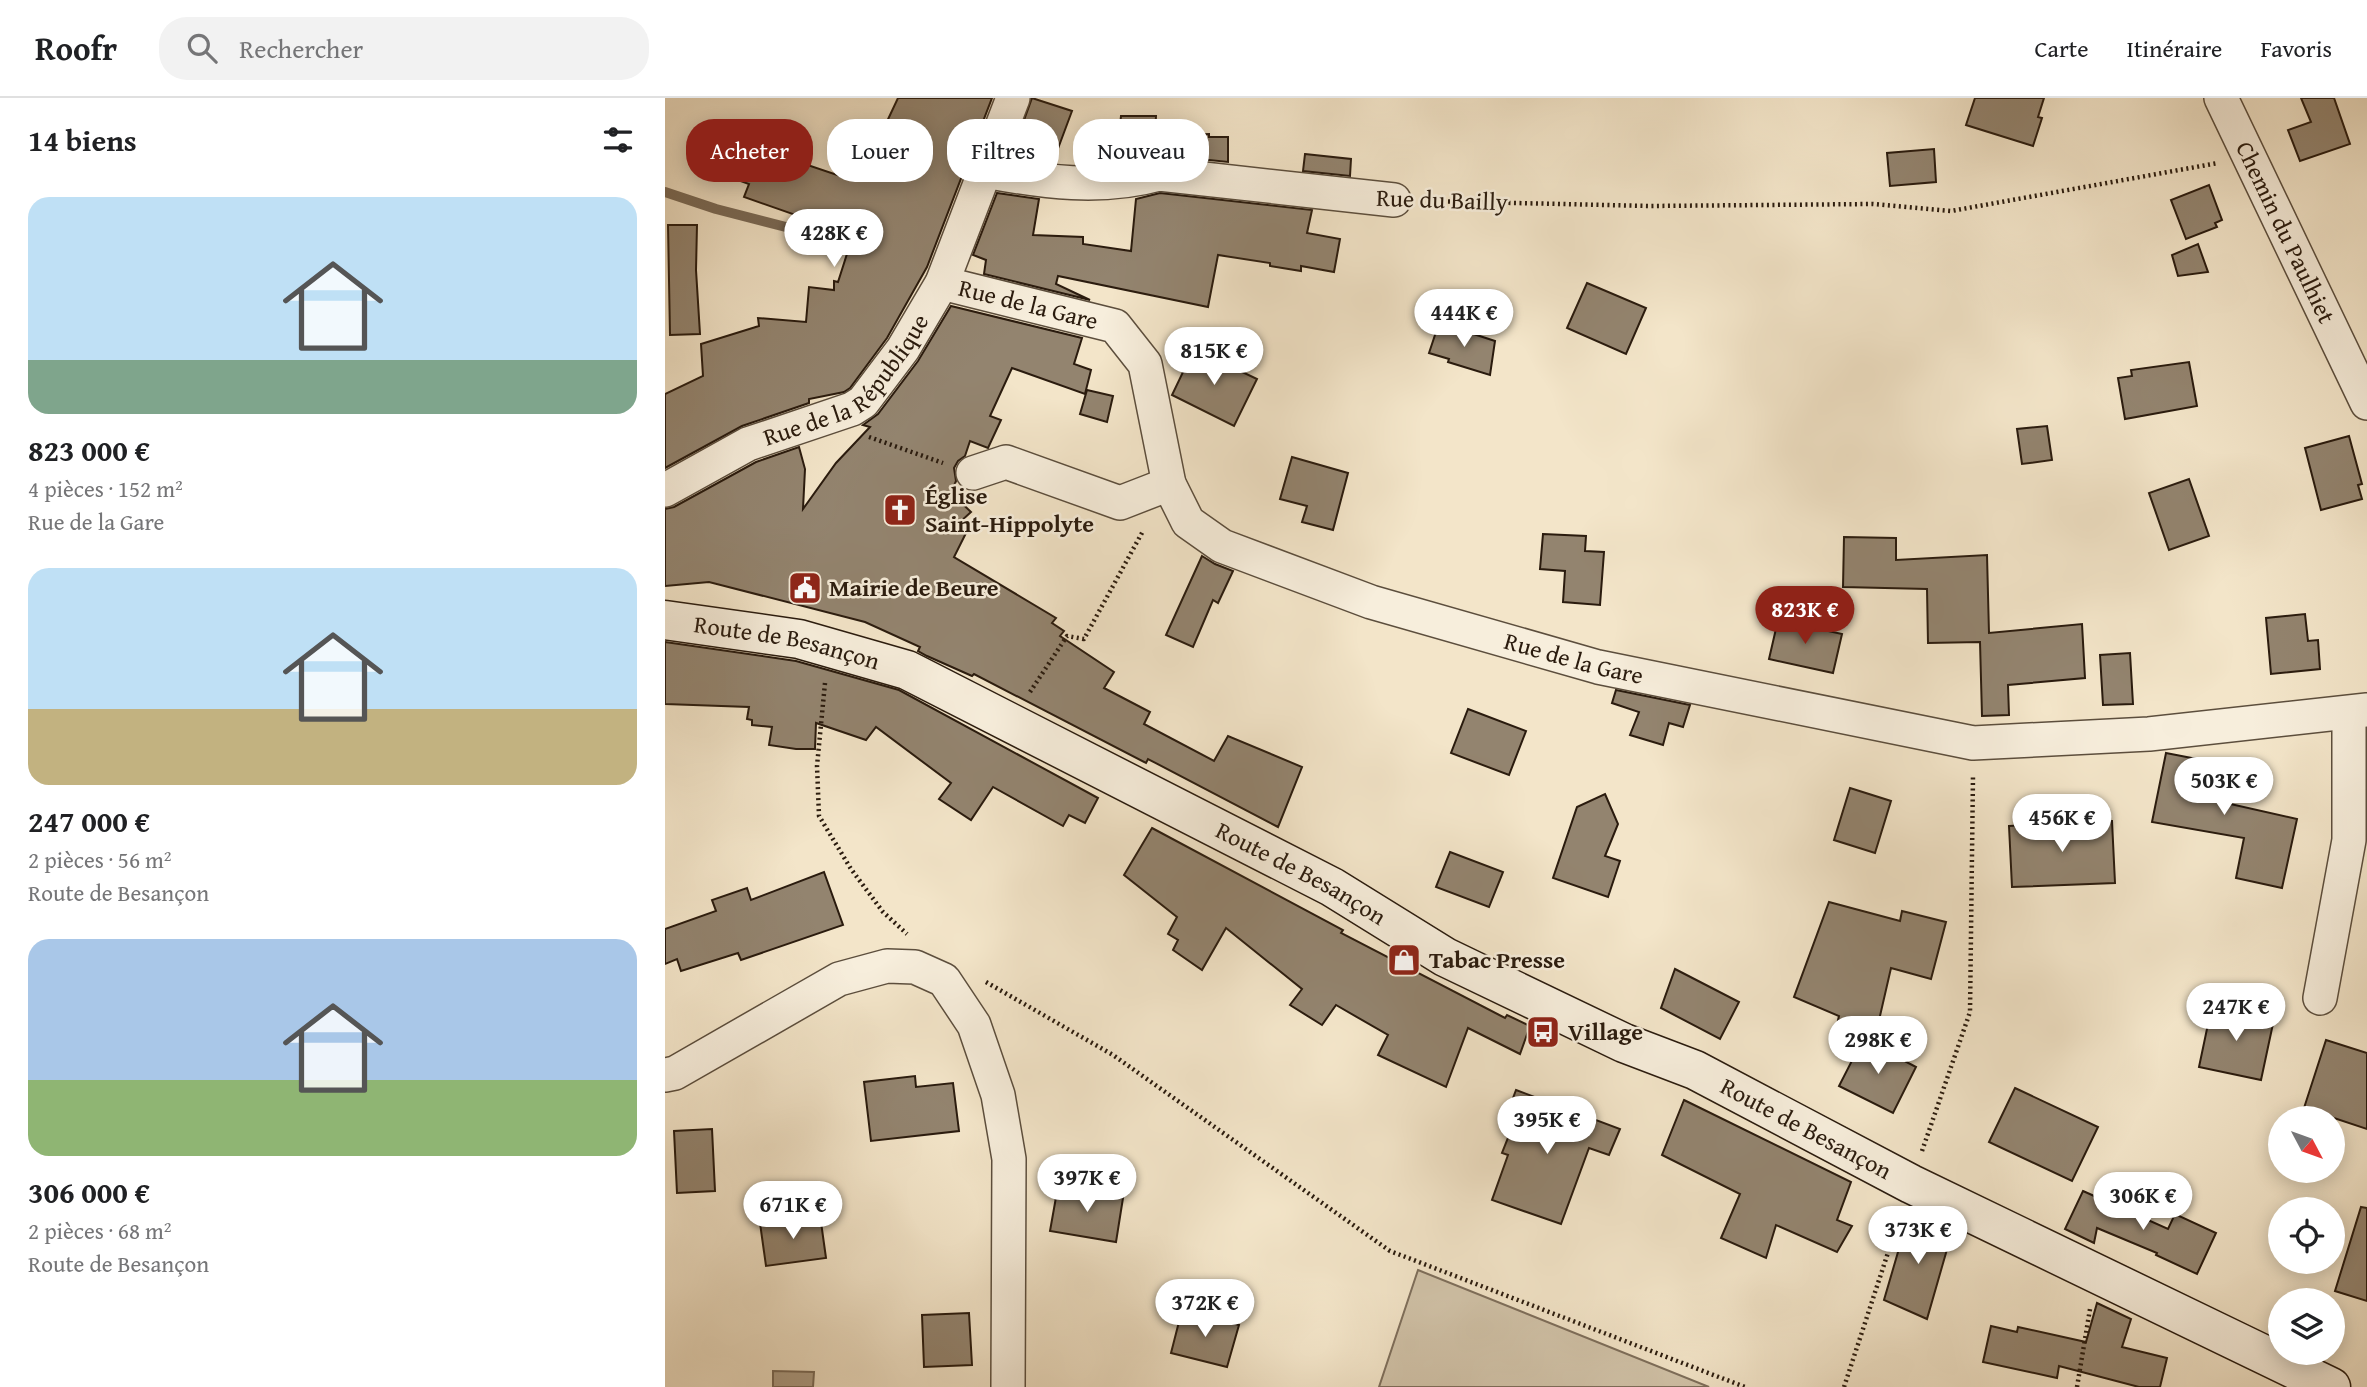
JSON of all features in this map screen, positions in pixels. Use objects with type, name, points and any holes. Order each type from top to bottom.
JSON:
[{"type":"street","name":"Rue de la République","points":[[1009,119],[1013,98]]},
{"type":"street","name":"Chemin du Paulhiet","points":[[2221,98],[2367,402]]},
{"type":"street","name":"Rue du Bailly","points":[[1059,182],[1128,182],[1159,174],[1394,200]]},
{"type":"street","name":"Rue de la République","points":[[665,490],[748,444],[852,409],[863,402],[902,349],[992,182]]},
{"type":"street","name":"Rue de la Gare","points":[[946,272],[1115,326],[1145,364],[1169,484],[1188,522],[1222,546],[1371,602],[1598,667],[1973,743],[2148,734],[2358,712]]},
{"type":"street","points":[[973,473],[1006,462],[1120,503],[1169,484]]},
{"type":"street","name":"Route de Besançon","points":[[665,620],[799,639],[907,670],[1332,887],[1445,957],[1624,1043],[1695,1070],[1911,1184],[2331,1387]]},
{"type":"street","points":[[2320,998],[2349,840],[2358,712]]},
{"type":"street","points":[[665,1075],[675,1073],[839,979],[896,966],[915,967],[944,980],[974,1025],[998,1096],[1009,1159],[1008,1387]]},
{"type":"path","name":"Rue du Bailly","points":[[1394,200],[1650,206],[1873,204],[1951,211],[2250,158]]},
{"type":"path","points":[[826,417],[888,446],[973,473]]},
{"type":"path","points":[[1011,723],[1067,636],[1084,639],[1149,520]]},
{"type":"path","points":[[828,647],[817,766],[819,816],[851,869],[883,912],[908,935]]},
{"type":"path","points":[[1929,1134],[1970,1012],[1973,743]]},
{"type":"path","points":[[974,976],[1113,1055],[1390,1251],[1745,1387]]},
{"type":"path","points":[[1844,1387],[1911,1184]]},
{"type":"path","points":[[2077,1387],[2097,1274]]},
{"type":"shaded area","points":[[1418,1270],[1709,1387],[1379,1387]]},
{"type":"shaded area","points":[[773,1371],[814,1372],[813,1387],[773,1387]]},
{"type":"building","points":[[898,98],[992,98],[984,119],[947,119],[947,182],[960,182],[927,267],[887,338],[850,388],[844,392],[809,399],[809,403],[742,426],[665,468],[665,394],[703,376],[701,344],[759,326],[758,318],[806,322],[809,287],[834,290],[834,281],[838,282],[853,235],[744,197],[749,184],[743,182],[813,182],[813,167],[827,172],[827,182],[933,182],[933,119],[888,119]]},
{"type":"building","points":[[1032,98],[1072,111],[1059,146],[1059,119],[1024,119]]},
{"type":"building","points":[[1975,98],[2044,98],[2038,117],[2042,118],[2033,146],[1966,125]]},
{"type":"building","points":[[2301,98],[2334,98],[2350,144],[2300,161],[2288,130],[2311,122]]},
{"type":"building","points":[[1121,116],[1156,116],[1156,119],[1121,119]]},
{"type":"building","points":[[1209,137],[1228,137],[1228,162],[1209,160]]},
{"type":"building","points":[[1934,149],[1936,182],[1890,186],[1887,153]]},
{"type":"building","points":[[1305,154],[1351,159],[1350,176],[1303,171]]},
{"type":"building","points":[[2209,185],[2222,220],[2215,223],[2217,227],[2186,239],[2171,200]]},
{"type":"building","points":[[997,193],[1039,199],[1033,235],[1083,237],[1083,244],[1131,251],[1136,199],[1160,193],[1312,210],[1307,233],[1340,239],[1334,272],[1301,266],[1301,271],[1218,255],[1208,307],[1058,276],[1056,284],[1090,300],[984,274],[986,260],[973,255]]},
{"type":"building","points":[[668,225],[697,225],[696,270],[700,334],[670,335]]},
{"type":"building","points":[[2198,244],[2208,272],[2178,276],[2172,255]]},
{"type":"building","points":[[1587,283],[1646,308],[1626,354],[1567,328]]},
{"type":"building","points":[[951,306],[1082,338],[1074,364],[1091,370],[1085,394],[1012,368],[990,416],[1001,420],[988,448],[970,441],[965,456],[954,468],[956,481],[951,493],[971,512],[960,522],[967,531],[954,557],[1056,618],[1052,623],[1064,631],[1060,636],[1114,672],[1104,688],[1150,712],[1144,724],[1214,761],[1228,736],[1302,767],[1278,827],[1148,759],[1146,763],[974,674],[972,676],[927,656],[918,651],[920,647],[865,622],[709,582],[665,586],[665,509],[674,507],[756,462],[799,447],[805,469],[803,509],[836,463],[870,427],[863,425],[878,414],[918,361]]},
{"type":"building","points":[[1438,326],[1458,332],[1458,329],[1495,341],[1490,375],[1429,353]]},
{"type":"building","points":[[1194,349],[1257,379],[1234,426],[1172,395]]},
{"type":"building","points":[[2189,362],[2197,406],[2125,419],[2118,378],[2132,376],[2131,370]]},
{"type":"building","points":[[1087,390],[1113,396],[1107,422],[1080,414]]},
{"type":"building","points":[[2047,426],[2052,460],[2022,464],[2017,429]]},
{"type":"building","points":[[2349,436],[2362,484],[2358,485],[2362,499],[2321,510],[2305,448]]},
{"type":"building","points":[[1292,457],[1348,473],[1333,530],[1302,522],[1307,506],[1280,499]]},
{"type":"building","points":[[2189,479],[2209,536],[2169,550],[2149,493]]},
{"type":"building","points":[[1543,534],[1586,536],[1585,551],[1604,552],[1600,605],[1563,602],[1565,571],[1540,569]]},
{"type":"building","points":[[1844,537],[1896,538],[1896,560],[1987,555],[1989,633],[2082,624],[2085,678],[2008,685],[2009,715],[1982,716],[1980,642],[1928,643],[1927,589],[1843,587]]},
{"type":"building","points":[[1202,556],[1233,571],[1218,603],[1213,600],[1193,647],[1166,635]]},
{"type":"building","points":[[2305,614],[2308,641],[2318,640],[2320,669],[2271,674],[2266,618]]},
{"type":"building","points":[[1778,620],[1842,634],[1833,673],[1769,659]]},
{"type":"building","points":[[665,642],[796,661],[899,690],[1098,798],[1085,823],[1069,815],[1063,826],[993,787],[971,820],[939,799],[951,783],[876,727],[866,740],[816,723],[815,749],[796,749],[769,745],[772,727],[752,725],[752,720],[747,719],[749,707],[665,704]]},
{"type":"building","points":[[2130,653],[2133,704],[2103,705],[2100,655]]},
{"type":"building","points":[[1616,690],[1690,705],[1683,727],[1669,723],[1663,745],[1630,735],[1639,712],[1612,703]]},
{"type":"building","points":[[1468,709],[1526,731],[1509,775],[1451,753]]},
{"type":"building","points":[[2166,753],[2233,766],[2226,803],[2297,819],[2282,888],[2236,878],[2244,838],[2152,822]]},
{"type":"building","points":[[1850,788],[1891,801],[1875,853],[1834,840]]},
{"type":"building","points":[[1605,794],[1618,824],[1605,856],[1620,861],[1608,897],[1553,878],[1577,807]]},
{"type":"building","points":[[2112,821],[2115,883],[2012,887],[2009,826]]},
{"type":"building","points":[[1152,828],[1343,930],[1341,933],[1505,1018],[1507,1015],[1530,1026],[1520,1054],[1468,1028],[1446,1087],[1378,1055],[1388,1035],[1336,1005],[1322,1025],[1290,1005],[1302,989],[1226,928],[1202,970],[1173,950],[1178,940],[1168,934],[1177,917],[1124,875]]},
{"type":"building","points":[[1450,852],[1503,872],[1489,907],[1436,887]]},
{"type":"building","points":[[824,872],[843,925],[741,960],[738,953],[681,971],[677,959],[665,964],[665,929],[716,911],[712,900],[747,888],[751,900]]},
{"type":"building","points":[[1829,902],[1900,921],[1902,911],[1946,922],[1931,979],[1891,968],[1877,1029],[1838,1020],[1839,1016],[1794,997]]},
{"type":"building","points":[[1675,969],[1739,1002],[1720,1039],[1661,1008]]},
{"type":"building","points":[[2212,1005],[2274,1019],[2261,1080],[2199,1067]]},
{"type":"building","points":[[1863,1039],[1916,1067],[1893,1113],[1839,1086]]},
{"type":"building","points":[[2326,1040],[2367,1053],[2367,1129],[2345,1122],[2345,1106],[2305,1106]]},
{"type":"building","points":[[915,1076],[916,1087],[953,1083],[959,1131],[871,1141],[864,1082]]},
{"type":"building","points":[[2015,1088],[2098,1127],[2072,1181],[1989,1142]]},
{"type":"building","points":[[1516,1090],[1620,1129],[1609,1155],[1589,1148],[1561,1224],[1492,1200],[1508,1155],[1502,1153],[1515,1120],[1506,1117]]},
{"type":"building","points":[[1684,1100],[1851,1182],[1837,1220],[1852,1226],[1837,1252],[1776,1225],[1766,1258],[1721,1238],[1740,1194],[1662,1155]]},
{"type":"building","points":[[712,1129],[715,1191],[677,1193],[674,1131]]},
{"type":"building","points":[[1058,1186],[1123,1198],[1116,1242],[1050,1231]]},
{"type":"building","points":[[2083,1191],[2168,1229],[2175,1214],[2216,1233],[2197,1274],[2156,1255],[2157,1253],[2097,1228],[2094,1243],[2065,1229]]},
{"type":"building","points":[[2361,1207],[2367,1208],[2367,1301],[2345,1294],[2345,1288],[2336,1288],[2340,1274],[2345,1274],[2345,1259]]},
{"type":"building","points":[[1910,1211],[1952,1232],[1927,1319],[1884,1300]]},
{"type":"building","points":[[820,1215],[826,1258],[766,1266],[760,1223]]},
{"type":"building","points":[[2097,1303],[2131,1319],[2122,1347],[2167,1358],[2160,1387],[2139,1387],[2059,1366],[2057,1378],[1983,1362],[1991,1326],[2017,1332],[2018,1327],[2086,1342]]},
{"type":"building","points":[[1182,1310],[1239,1325],[1227,1367],[1171,1353]]},
{"type":"building","points":[[969,1313],[972,1365],[924,1367],[922,1315]]},
{"type":"waterway","points":[[665,192],[716,209],[860,246]]},
{"type":"place","name":"Église Saint-Hippolyte","points":[[900,510]]},
{"type":"place","name":"Mairie de Beure","points":[[805,588]]},
{"type":"place","name":"Tabac Presse","points":[[1404,960]]},
{"type":"place","name":"Village","points":[[1543,1032]]}]
